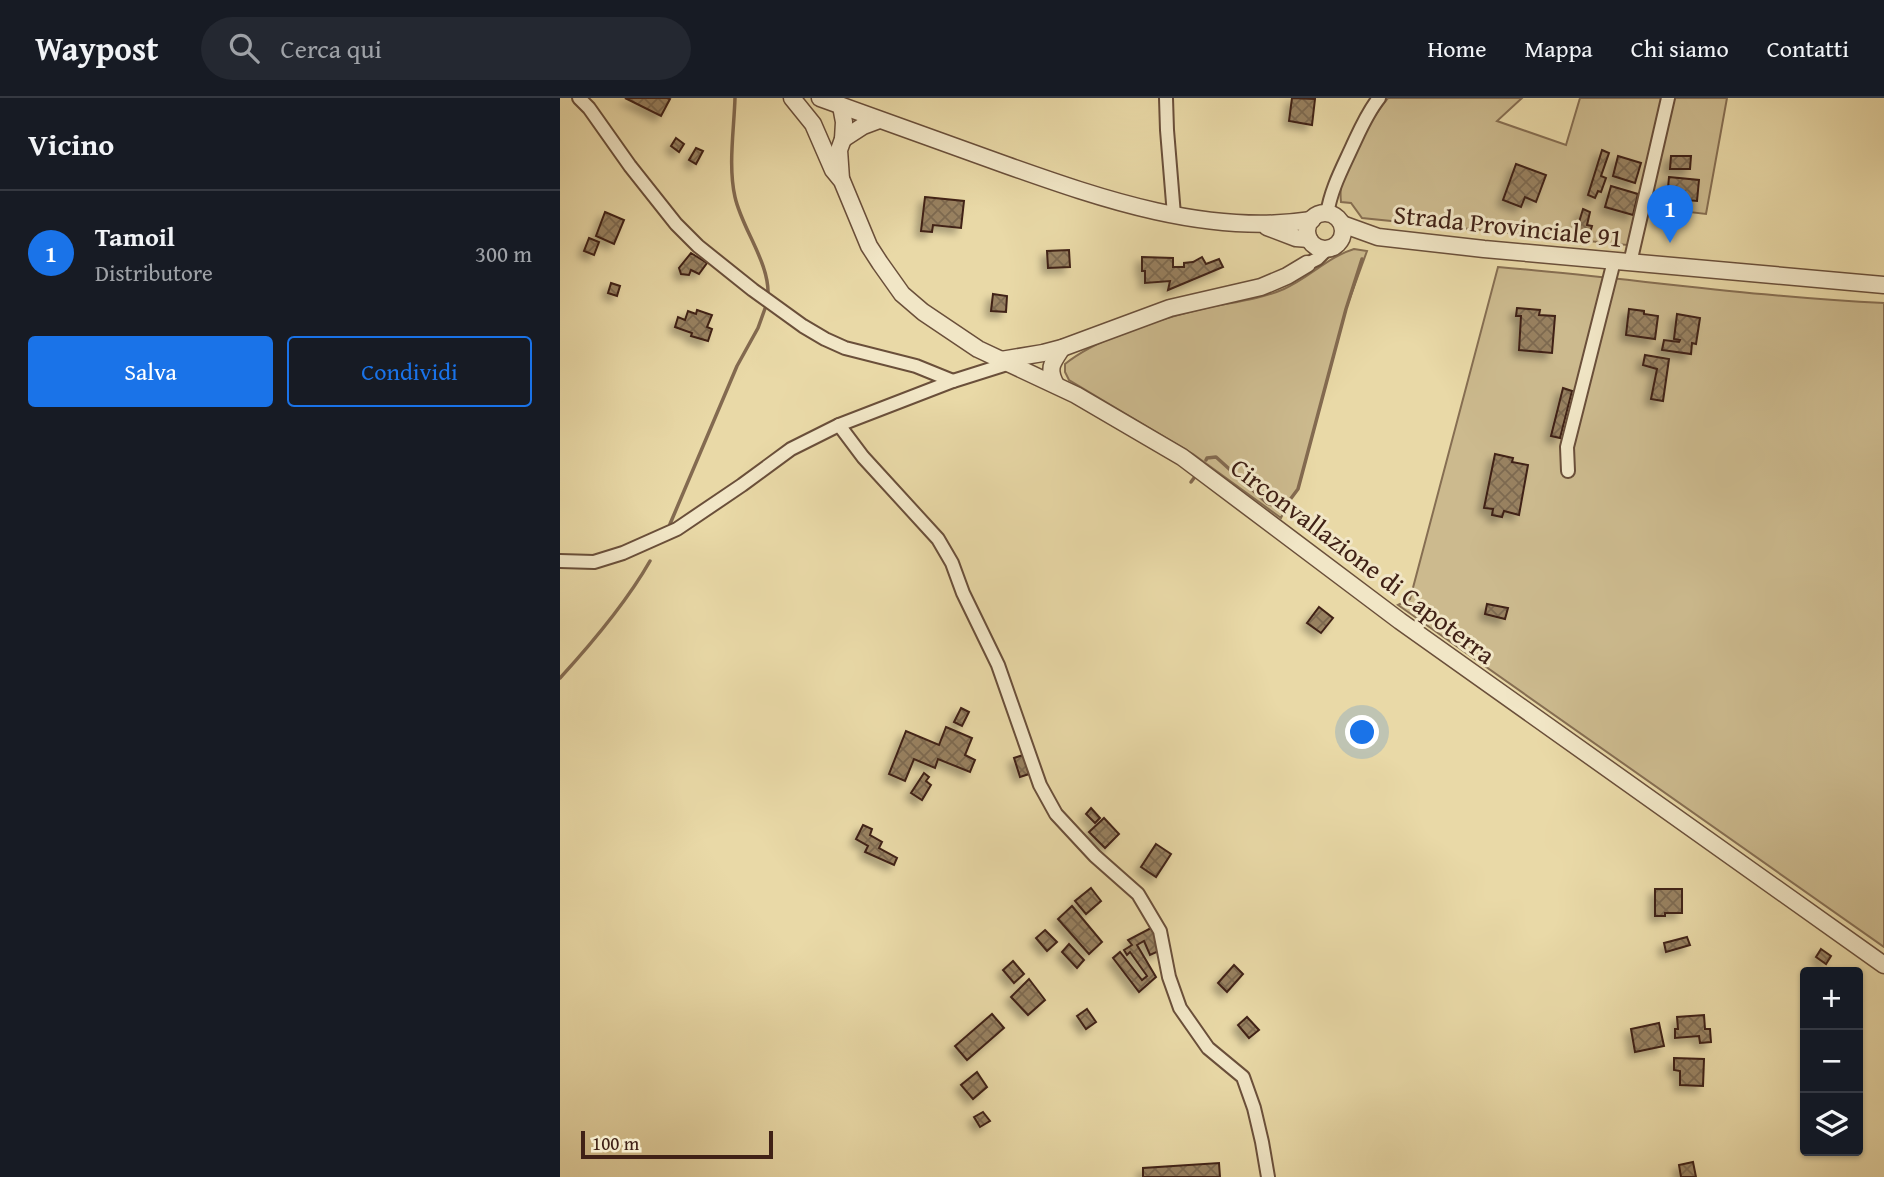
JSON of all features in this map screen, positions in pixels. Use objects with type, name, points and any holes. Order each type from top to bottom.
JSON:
[{"type":"street","points":[[579,98],[676,224],[698,246],[753,290],[825,340],[845,348],[916,366],[953,381]]},
{"type":"street","points":[[792,98],[813,124],[833,170],[842,181]]},
{"type":"street","points":[[1166,98],[1174,215]]},
{"type":"street","points":[[1322,243],[1307,230],[1319,217],[1329,199],[1378,98]]},
{"type":"street","points":[[1569,471],[1567,447],[1668,98]]},
{"type":"street","points":[[813,124],[829,101]]},
{"type":"street","points":[[829,101],[1076,190],[1138,208],[1174,215],[1258,224],[1333,215],[1342,224],[1378,237]]},
{"type":"street","points":[[829,101],[844,122],[839,150],[842,181]]},
{"type":"street","points":[[843,139],[880,120]]},
{"type":"street","name":"Circonvallazione di Capoterra","points":[[842,181],[869,246],[888,277],[902,294],[952,333],[983,351],[1076,395],[1182,457],[1400,621],[1884,965]]},
{"type":"street","points":[[1258,224],[1296,238],[1322,243],[1349,243],[1378,237]]},
{"type":"street","points":[[560,561],[594,562],[623,553],[677,529],[791,449],[839,425],[1005,362],[1043,354],[1170,309],[1261,287],[1287,276],[1307,264],[1322,243],[1343,236],[1342,224]]},
{"type":"street","name":"Strada Provinciale 91","points":[[1378,237],[1884,285]]},
{"type":"street","points":[[1056,385],[1051,376],[1051,368],[1062,348]]},
{"type":"street","points":[[983,351],[988,364],[985,371]]},
{"type":"street","points":[[839,425],[863,457],[938,539],[945,551],[998,665],[1040,785],[1056,814],[1095,856],[1138,894],[1160,931],[1169,977],[1180,1007],[1208,1048],[1243,1077],[1254,1108],[1268,1177]]},
{"type":"shaded area","points":[[1388,98],[1522,98],[1497,121],[1566,145],[1580,98],[1727,98],[1706,214],[1647,207],[1637,246],[1362,218],[1351,203],[1341,202],[1340,191],[1352,156]]},
{"type":"shaded area","points":[[1354,249],[1367,251],[1346,309],[1298,489],[1281,518],[1193,454],[1069,380],[1065,372],[1065,364],[1115,336],[1174,316],[1275,292]]},
{"type":"shaded area","points":[[1498,267],[1884,303],[1884,947],[1398,605],[1410,599]]},
{"type":"building","points":[[625,98],[667,98],[670,99],[661,116]]},
{"type":"building","points":[[1292,98],[1315,99],[1312,125],[1289,121]]},
{"type":"building","points":[[676,138],[684,144],[679,152],[671,146]]},
{"type":"building","points":[[696,148],[703,151],[696,164],[689,160]]},
{"type":"building","points":[[1602,150],[1609,153],[1601,176],[1606,178],[1601,192],[1598,191],[1595,198],[1588,195]]},
{"type":"building","points":[[1618,156],[1641,163],[1635,183],[1613,176]]},
{"type":"building","points":[[1671,156],[1691,156],[1690,169],[1670,169]]},
{"type":"building","points":[[1516,164],[1546,175],[1536,202],[1525,197],[1521,207],[1503,200]]},
{"type":"building","points":[[1669,177],[1699,180],[1697,201],[1667,198]]},
{"type":"building","points":[[1611,186],[1638,194],[1633,215],[1605,207]]},
{"type":"building","points":[[925,197],[964,201],[961,228],[933,225],[932,232],[921,231]]},
{"type":"building","points":[[1583,209],[1590,212],[1587,225],[1592,226],[1589,236],[1576,232]]},
{"type":"building","points":[[1659,209],[1669,210],[1667,220],[1658,219]]},
{"type":"building","points":[[605,212],[624,220],[614,244],[596,236]]},
{"type":"building","points":[[589,238],[599,242],[594,255],[584,251]]},
{"type":"building","points":[[1069,250],[1070,267],[1048,268],[1047,251]]},
{"type":"building","points":[[691,253],[707,263],[699,274],[691,270],[689,275],[681,274],[679,268]]},
{"type":"building","points":[[1142,257],[1173,258],[1173,267],[1184,267],[1184,263],[1202,257],[1206,264],[1219,259],[1223,267],[1168,290],[1170,281],[1145,283]]},
{"type":"building","points":[[611,283],[620,286],[617,296],[608,293]]},
{"type":"building","points":[[993,294],[1007,296],[1006,312],[991,311]]},
{"type":"building","points":[[1517,308],[1540,310],[1539,315],[1555,316],[1552,353],[1519,350],[1521,316],[1516,316]]},
{"type":"building","points":[[1629,309],[1658,316],[1655,339],[1626,335]]},
{"type":"building","points":[[697,310],[712,315],[707,327],[712,329],[708,341],[675,327],[678,317],[685,320],[688,311],[696,314]]},
{"type":"building","points":[[1677,314],[1700,318],[1696,344],[1692,343],[1691,354],[1662,350],[1664,340],[1680,340],[1674,339]]},
{"type":"building","points":[[1645,355],[1669,359],[1663,401],[1651,399],[1657,369],[1643,365]]},
{"type":"building","points":[[1563,388],[1572,391],[1560,438],[1551,436]]},
{"type":"building","points":[[1495,454],[1513,458],[1512,462],[1528,465],[1519,515],[1504,511],[1502,517],[1492,515],[1493,509],[1484,508]]},
{"type":"building","points":[[1487,604],[1508,608],[1505,619],[1485,614]]},
{"type":"building","points":[[1319,607],[1333,618],[1321,633],[1307,623]]},
{"type":"building","points":[[961,708],[969,712],[962,726],[954,722]]},
{"type":"building","points":[[946,727],[972,738],[965,755],[975,760],[970,772],[938,759],[935,768],[914,759],[905,781],[889,774],[906,731],[939,745]]},
{"type":"building","points":[[1023,755],[1029,774],[1020,777],[1014,758]]},
{"type":"building","points":[[924,773],[929,777],[926,781],[931,785],[922,800],[911,793]]},
{"type":"building","points":[[1091,808],[1100,818],[1095,823],[1086,814]]},
{"type":"building","points":[[1104,818],[1119,834],[1105,848],[1089,832]]},
{"type":"building","points":[[863,825],[872,829],[870,835],[882,842],[879,848],[897,858],[894,865],[865,852],[868,846],[856,839]]},
{"type":"building","points":[[1156,844],[1171,854],[1156,877],[1141,867]]},
{"type":"building","points":[[1091,888],[1101,901],[1086,914],[1075,901]]},
{"type":"building","points":[[1655,889],[1682,889],[1682,913],[1655,916]]},
{"type":"building","points":[[1072,906],[1102,942],[1089,954],[1058,919]]},
{"type":"building","points":[[1153,927],[1161,950],[1150,955],[1144,941],[1137,945],[1156,977],[1139,992],[1113,958],[1120,952],[1142,980],[1147,976],[1130,952],[1127,955],[1124,950],[1132,945],[1128,940]]},
{"type":"building","points":[[1045,930],[1057,942],[1047,951],[1036,938]]},
{"type":"building","points":[[1687,937],[1690,945],[1666,952],[1664,943]]},
{"type":"building","points":[[1069,944],[1084,960],[1077,968],[1062,952]]},
{"type":"building","points":[[1821,949],[1831,956],[1826,964],[1816,957]]},
{"type":"building","points":[[1013,961],[1024,974],[1014,983],[1003,970]]},
{"type":"building","points":[[1234,965],[1243,974],[1227,992],[1218,983]]},
{"type":"building","points":[[1029,979],[1045,1000],[1028,1015],[1011,997]]},
{"type":"building","points":[[1087,1009],[1096,1022],[1086,1029],[1077,1016]]},
{"type":"building","points":[[992,1014],[1004,1028],[967,1060],[955,1046]]},
{"type":"building","points":[[1704,1015],[1705,1029],[1710,1029],[1711,1042],[1700,1043],[1699,1036],[1675,1038],[1675,1029],[1678,1029],[1677,1017]]},
{"type":"building","points":[[1247,1017],[1259,1030],[1249,1038],[1238,1025]]},
{"type":"building","points":[[1659,1023],[1664,1046],[1635,1052],[1631,1029]]},
{"type":"building","points":[[1674,1058],[1704,1059],[1703,1086],[1680,1085],[1680,1071],[1674,1070]]},
{"type":"building","points":[[977,1072],[987,1087],[973,1099],[961,1085]]},
{"type":"building","points":[[983,1112],[990,1121],[980,1127],[974,1117]]},
{"type":"building","points":[[1693,1162],[1696,1177],[1681,1177],[1679,1165]]},
{"type":"building","points":[[1219,1163],[1220,1177],[1143,1177],[1143,1168]]},
{"type":"waterway","points":[[735,98],[733,185],[739,209],[765,271],[768,296]]},
{"type":"waterway","points":[[1206,460],[1216,457],[1267,503],[1278,507],[1289,501],[1298,489],[1362,259]]},
{"type":"waterway","points":[[670,524],[737,366],[758,328],[767,303]]},
{"type":"waterway","points":[[1191,482],[1194,478]]},
{"type":"waterway","points":[[560,678],[608,622],[650,561]]},
{"type":"place","name":"Tamoil","points":[[1670,243]]}]
